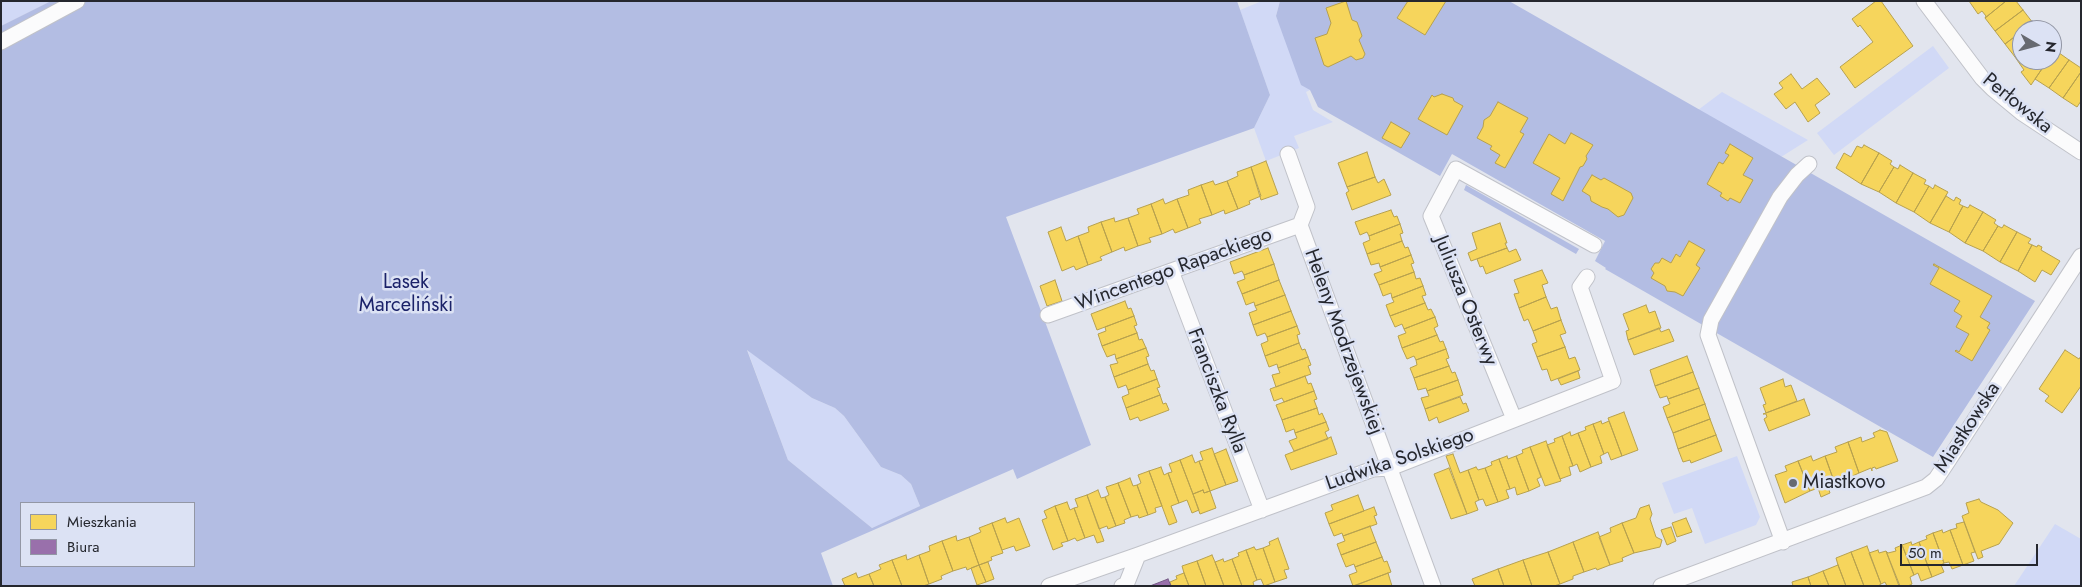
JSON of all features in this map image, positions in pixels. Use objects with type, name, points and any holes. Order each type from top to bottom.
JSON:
[{"type":"street","points":[[1,42],[77,1]]},
{"type":"street","name":"Perłowska","points":[[1924,1],[1976,70],[1993,89],[2022,112],[2081,152]]},
{"type":"street","name":"Heleny Modrzejewskiej","points":[[1288,154],[1307,207],[1300,225],[1433,586]]},
{"type":"street","points":[[1783,542],[1708,335],[1711,320],[1780,197],[1797,175],[1809,164]]},
{"type":"street","name":"Juliusza Osterwy","points":[[1514,419],[1431,216],[1456,169],[1594,246]]},
{"type":"street","name":"Wincentego Rapackiego","points":[[1048,316],[1300,225]]},
{"type":"street","name":"Miastkowska","points":[[1661,586],[1926,487],[1936,479],[2081,256]]},
{"type":"street","name":"Franciszka Rylla","points":[[1171,271],[1262,510]]},
{"type":"street","name":"Ludwika Solskiego","points":[[1048,586],[1373,469],[1390,468],[1613,382],[1580,287],[1587,277]]},
{"type":"street","points":[[1122,586],[1126,584],[1138,555]]},
{"type":"shaded area","points":[[1,1],[51,1],[1,26]]},
{"type":"shaded area","points":[[1262,1],[1280,1],[1276,16],[1310,90],[1306,92],[1313,110],[1333,122],[1294,136],[1299,148],[1266,161],[1254,128],[1270,95],[1240,10]]},
{"type":"shaded area","points":[[1933,46],[1949,68],[1834,155],[1817,133]]},
{"type":"shaded area","points":[[1722,92],[1808,140],[1781,157],[1698,110]]},
{"type":"shaded area","points":[[747,349],[812,398],[835,408],[844,416],[881,467],[901,475],[911,484],[920,506],[872,528],[788,460]]},
{"type":"shaded area","points":[[1737,456],[1760,517],[1756,525],[1705,544],[1692,508],[1674,514],[1662,483]]},
{"type":"shaded area","points":[[2055,524],[2081,539],[2081,586],[2014,586]]},
{"type":"green space","name":"Lasek Marceliński","points":[[51,1],[1237,1],[1270,95],[1254,128],[1006,217],[1091,445],[1017,479],[1013,469],[821,553],[833,586],[1,586],[1,26]],"holes":[[[747,350],[812,398],[835,408],[844,416],[881,467],[901,475],[911,484],[920,506],[872,528],[788,460]]]},
{"type":"green space","points":[[1280,1],[1509,1],[2035,301],[1933,457],[1605,269],[1595,261],[1605,241],[1452,154],[1440,176],[1318,107],[1310,90],[1301,85],[1276,16]]},
{"type":"green space","points":[[1466,185],[1579,249],[1576,254],[1464,190]]},
{"type":"building: Mieszkania","points":[[1346,1],[1352,20],[1357,22],[1362,36],[1359,40],[1365,54],[1363,58],[1356,60],[1351,56],[1328,67],[1324,65],[1315,38],[1327,34],[1331,23],[1326,8]]},
{"type":"building: Mieszkania","points":[[1408,1],[1446,1],[1425,35],[1397,18]]},
{"type":"building: Mieszkania","points":[[1876,1],[1881,1],[1913,46],[1855,88],[1840,67],[1873,42],[1860,25],[1858,27],[1852,19]]},
{"type":"building: Mieszkania","points":[[1969,1],[2006,1],[1985,18],[1986,16],[1982,11],[1978,14]]},
{"type":"building: Mieszkania","points":[[2006,1],[2016,1],[2023,10],[1995,31],[1985,18]]},
{"type":"building: Mieszkania","points":[[2023,10],[2031,20],[2012,20],[2012,39],[2005,44],[1995,31]]},
{"type":"building: Mieszkania","points":[[2012,39],[2012,53],[2005,44]]},
{"type":"building: Mieszkania","points":[[2062,55],[2069,60],[2062,70]]},
{"type":"building: Mieszkania","points":[[2069,60],[2081,68],[2081,72],[2063,98],[2049,88]]},
{"type":"building: Mieszkania","points":[[2024,70],[2041,70],[2031,85],[2021,72]]},
{"type":"building: Mieszkania","points":[[2041,70],[2062,70],[2049,88],[2035,79]]},
{"type":"building: Mieszkania","points":[[2081,72],[2081,101],[2077,107],[2063,98]]},
{"type":"building: Mieszkania","points":[[1791,74],[1802,89],[1817,78],[1830,94],[1815,105],[1820,113],[1808,122],[1795,102],[1786,109],[1774,94],[1783,88],[1779,83]]},
{"type":"building: Mieszkania","points":[[1442,94],[1453,98],[1454,101],[1463,106],[1447,135],[1418,119],[1432,95],[1434,97]]},
{"type":"building: Mieszkania","points":[[1498,102],[1528,118],[1520,132],[1524,134],[1505,168],[1495,163],[1500,155],[1490,149],[1492,146],[1477,138],[1483,127],[1484,120],[1490,116]]},
{"type":"building: Mieszkania","points":[[1391,122],[1410,133],[1401,148],[1382,138]]},
{"type":"building: Mieszkania","points":[[1571,133],[1593,145],[1563,201],[1551,194],[1560,178],[1533,163],[1549,134],[1565,144]]},
{"type":"building: Mieszkania","points":[[1730,144],[1753,158],[1743,175],[1753,180],[1740,203],[1730,198],[1728,201],[1720,196],[1722,193],[1707,184],[1719,162],[1723,164],[1729,155],[1725,153]]},
{"type":"building: Mieszkania","points":[[1864,145],[1879,153],[1861,184],[1836,168],[1844,153],[1851,157],[1857,146],[1862,148]]},
{"type":"building: Mieszkania","points":[[1367,152],[1375,177],[1347,187],[1338,163]]},
{"type":"building: Mieszkania","points":[[1879,153],[1892,161],[1890,164],[1894,167],[1879,192],[1861,184]]},
{"type":"building: Mieszkania","points":[[1266,161],[1278,194],[1261,200],[1251,167]]},
{"type":"building: Mieszkania","points":[[1900,165],[1913,173],[1896,203],[1879,192],[1894,167],[1898,169]]},
{"type":"building: Mieszkania","points":[[1251,167],[1261,196],[1249,201],[1250,204],[1238,209],[1227,181],[1238,176],[1237,172]]},
{"type":"building: Mieszkania","points":[[1913,173],[1926,180],[1924,184],[1929,186],[1914,212],[1896,203]]},
{"type":"building: Mieszkania","points":[[1592,175],[1601,180],[1604,178],[1631,193],[1633,198],[1624,215],[1618,217],[1608,209],[1591,201],[1590,196],[1582,191]]},
{"type":"building: Mieszkania","points":[[1375,177],[1378,183],[1384,179],[1391,195],[1352,210],[1346,193],[1349,191],[1347,187]]},
{"type":"building: Mieszkania","points":[[1213,181],[1215,185],[1227,181],[1238,209],[1225,214],[1224,210],[1212,215],[1201,185]]},
{"type":"building: Mieszkania","points":[[1201,185],[1212,215],[1199,219],[1201,223],[1188,228],[1177,199],[1189,195],[1188,190]]},
{"type":"building: Mieszkania","points":[[1935,185],[1948,192],[1930,223],[1914,212],[1929,186],[1933,189]]},
{"type":"building: Mieszkania","points":[[1946,196],[1954,201],[1956,197],[1961,200],[1959,204],[1963,206],[1949,232],[1930,223]]},
{"type":"building: Mieszkania","points":[[1163,199],[1165,204],[1177,199],[1188,228],[1175,233],[1173,229],[1162,234],[1151,204]]},
{"type":"building: Mieszkania","points":[[1151,204],[1162,234],[1149,238],[1151,242],[1138,246],[1128,218],[1139,214],[1137,209]]},
{"type":"building: Mieszkania","points":[[1970,205],[1983,212],[1965,243],[1949,232],[1963,206],[1968,208]]},
{"type":"building: Mieszkania","points":[[1391,210],[1394,217],[1397,216],[1400,224],[1369,236],[1367,232],[1360,235],[1355,222]]},
{"type":"building: Mieszkania","points":[[1983,212],[1996,220],[1994,223],[1998,226],[1983,251],[1965,243]]},
{"type":"building: Mieszkania","points":[[1114,218],[1115,222],[1128,218],[1138,246],[1125,251],[1124,247],[1112,252],[1101,222]]},
{"type":"building: Mieszkania","points":[[1101,222],[1112,252],[1100,257],[1102,260],[1088,265],[1078,236],[1089,232],[1088,227]]},
{"type":"building: Mieszkania","points":[[1500,223],[1507,248],[1471,261],[1468,253],[1477,249],[1472,233]]},
{"type":"building: Mieszkania","points":[[1400,224],[1403,233],[1400,234],[1402,241],[1367,254],[1363,243],[1370,240],[1369,236]]},
{"type":"building: Mieszkania","points":[[2004,225],[2017,232],[2000,262],[1983,251],[1998,226],[2002,228]]},
{"type":"building: Mieszkania","points":[[1061,227],[1066,241],[1078,236],[1088,265],[1076,270],[1074,266],[1062,271],[1048,232]]},
{"type":"building: Mieszkania","points":[[2017,232],[2031,239],[2028,243],[2032,245],[2018,271],[2000,262]]},
{"type":"building: Mieszkania","points":[[1402,241],[1405,248],[1408,247],[1411,255],[1380,267],[1379,263],[1371,265],[1367,254]]},
{"type":"building: Mieszkania","points":[[1689,241],[1705,250],[1696,265],[1700,268],[1683,296],[1667,291],[1665,286],[1651,278],[1654,273],[1651,269],[1662,258],[1671,263],[1676,254],[1680,257]]},
{"type":"building: Mieszkania","points":[[2032,245],[2042,247],[2041,250],[2060,261],[2051,275],[2042,270],[2035,282],[2018,271]]},
{"type":"building: Mieszkania","points":[[1268,248],[1274,264],[1244,275],[1242,271],[1234,274],[1230,262]]},
{"type":"building: Mieszkania","points":[[1507,248],[1509,252],[1516,249],[1521,260],[1486,274],[1483,266],[1480,267],[1477,259]]},
{"type":"building: Mieszkania","points":[[1411,255],[1414,263],[1411,264],[1414,272],[1379,285],[1374,274],[1382,271],[1380,267]]},
{"type":"building: Mieszkania","points":[[1274,264],[1279,280],[1242,294],[1237,282],[1245,279],[1244,275]]},
{"type":"building: Mieszkania","points":[[1934,264],[1992,296],[1980,317],[1990,323],[1987,328],[1990,330],[1972,361],[1955,351],[1959,352],[1969,334],[1956,327],[1962,316],[1954,311],[1960,301],[1930,284],[1939,268]]},
{"type":"building: Mieszkania","points":[[1542,270],[1548,283],[1542,285],[1546,297],[1519,308],[1514,294],[1519,293],[1514,280]]},
{"type":"building: Mieszkania","points":[[1414,272],[1416,279],[1420,278],[1423,286],[1392,298],[1391,293],[1383,296],[1379,285]]},
{"type":"building: Mieszkania","points":[[1055,280],[1062,301],[1047,306],[1040,286]]},
{"type":"building: Mieszkania","points":[[1279,280],[1285,295],[1255,306],[1254,302],[1246,305],[1242,294]]},
{"type":"building: Mieszkania","points":[[1423,286],[1426,295],[1422,296],[1425,303],[1390,316],[1386,305],[1394,302],[1392,298]]},
{"type":"building: Mieszkania","points":[[1285,295],[1291,311],[1253,325],[1249,313],[1257,310],[1255,306]]},
{"type":"building: Mieszkania","points":[[1546,297],[1551,309],[1557,307],[1561,320],[1533,331],[1528,319],[1524,321],[1519,308]]},
{"type":"building: Mieszkania","points":[[1125,301],[1128,309],[1131,308],[1134,316],[1097,330],[1091,314]]},
{"type":"building: Mieszkania","points":[[1425,303],[1428,310],[1431,309],[1435,317],[1404,329],[1402,324],[1395,327],[1390,316]]},
{"type":"building: Mieszkania","points":[[1646,305],[1649,313],[1655,311],[1661,328],[1628,340],[1626,331],[1629,330],[1623,314]]},
{"type":"building: Mieszkania","points":[[1291,311],[1297,326],[1267,337],[1265,333],[1257,336],[1253,325]]},
{"type":"building: Mieszkania","points":[[1134,316],[1137,325],[1134,326],[1137,333],[1102,346],[1098,334],[1106,331],[1105,327]]},
{"type":"building: Mieszkania","points":[[1435,317],[1438,326],[1434,328],[1437,335],[1402,348],[1398,336],[1406,333],[1404,329]]},
{"type":"building: Mieszkania","points":[[1561,320],[1566,333],[1560,335],[1565,347],[1537,357],[1532,344],[1537,342],[1533,331]]},
{"type":"building: Mieszkania","points":[[1297,326],[1300,334],[1297,335],[1299,343],[1265,356],[1261,344],[1268,341],[1267,337]]},
{"type":"building: Mieszkania","points":[[1659,328],[1661,332],[1669,329],[1674,341],[1634,355],[1628,340]]},
{"type":"building: Mieszkania","points":[[1137,333],[1139,340],[1142,339],[1146,348],[1116,359],[1115,354],[1107,357],[1102,346]]},
{"type":"building: Mieszkania","points":[[1437,335],[1440,342],[1443,341],[1446,349],[1416,360],[1414,356],[1407,359],[1402,348]]},
{"type":"building: Mieszkania","points":[[1299,343],[1302,350],[1305,349],[1308,357],[1278,368],[1277,364],[1269,367],[1265,356]]},
{"type":"building: Mieszkania","points":[[1565,347],[1569,359],[1575,357],[1580,370],[1551,381],[1547,369],[1542,370],[1537,357]]},
{"type":"building: Mieszkania","points":[[1146,348],[1149,356],[1146,357],[1148,364],[1114,377],[1110,365],[1118,363],[1116,359]]},
{"type":"building: Mieszkania","points":[[1446,349],[1449,358],[1446,359],[1449,366],[1414,378],[1410,368],[1417,365],[1416,360]]},
{"type":"building: Mieszkania","points":[[2065,350],[2079,359],[2081,356],[2081,386],[2062,413],[2045,401],[2049,396],[2039,389]]},
{"type":"building: Mieszkania","points":[[1687,356],[1693,372],[1655,386],[1650,370]]},
{"type":"building: Mieszkania","points":[[1308,357],[1311,365],[1308,366],[1311,374],[1276,387],[1272,375],[1280,373],[1278,368]]},
{"type":"building: Mieszkania","points":[[1148,364],[1151,371],[1154,370],[1157,379],[1128,390],[1126,385],[1118,388],[1114,377]]},
{"type":"building: Mieszkania","points":[[1449,366],[1452,373],[1455,372],[1458,380],[1427,391],[1426,388],[1418,390],[1414,378]]},
{"type":"building: Mieszkania","points":[[1578,371],[1580,378],[1561,385],[1558,379]]},
{"type":"building: Mieszkania","points":[[1693,372],[1699,388],[1668,399],[1667,396],[1660,398],[1655,386]]},
{"type":"building: Mieszkania","points":[[1305,376],[1308,384],[1311,383],[1314,391],[1284,402],[1282,398],[1274,401],[1270,389]]},
{"type":"building: Mieszkania","points":[[1157,379],[1160,387],[1157,388],[1160,395],[1126,408],[1122,397],[1129,394],[1128,390]]},
{"type":"building: Mieszkania","points":[[1783,379],[1785,387],[1791,385],[1797,401],[1766,413],[1763,405],[1766,404],[1760,388]]},
{"type":"building: Mieszkania","points":[[1458,380],[1463,395],[1425,409],[1421,398],[1429,396],[1427,391]]},
{"type":"building: Mieszkania","points":[[1699,388],[1705,404],[1667,418],[1663,407],[1670,404],[1668,399]]},
{"type":"building: Mieszkania","points":[[1314,391],[1317,399],[1314,400],[1317,408],[1282,420],[1276,405]]},
{"type":"building: Mieszkania","points":[[1160,395],[1163,404],[1166,403],[1169,410],[1140,421],[1138,417],[1130,420],[1126,408]]},
{"type":"building: Mieszkania","points":[[1460,397],[1463,404],[1466,403],[1469,411],[1439,423],[1437,417],[1429,421],[1425,409]]},
{"type":"building: Mieszkania","points":[[1804,399],[1810,415],[1769,431],[1764,419],[1767,417],[1766,414],[1763,414]]},
{"type":"building: Mieszkania","points":[[1705,404],[1710,419],[1673,433],[1667,418]]},
{"type":"building: Mieszkania","points":[[1317,408],[1319,415],[1322,413],[1326,422],[1295,433],[1294,429],[1286,432],[1282,420]]},
{"type":"building: Mieszkania","points":[[1624,412],[1638,450],[1622,456],[1608,418]]},
{"type":"building: Mieszkania","points":[[1710,419],[1716,435],[1678,449],[1673,433]]},
{"type":"building: Mieszkania","points":[[1601,421],[1602,424],[1609,421],[1622,456],[1611,460],[1608,452],[1604,454],[1593,424]]},
{"type":"building: Mieszkania","points":[[1326,422],[1329,430],[1325,432],[1328,439],[1294,451],[1289,441],[1297,438],[1295,433]]},
{"type":"building: Mieszkania","points":[[1593,424],[1604,454],[1600,456],[1602,463],[1591,467],[1578,433],[1586,430],[1585,427]]},
{"type":"building: Mieszkania","points":[[1880,430],[1887,432],[1898,461],[1876,469],[1875,467],[1872,468],[1872,471],[1871,468],[1859,473],[1848,442],[1861,437],[1862,442],[1875,437],[1873,433]]},
{"type":"building: Mieszkania","points":[[1570,432],[1571,436],[1578,433],[1591,467],[1580,472],[1577,464],[1573,466],[1562,436]]},
{"type":"building: Mieszkania","points":[[1716,435],[1722,451],[1691,463],[1690,460],[1683,462],[1678,449]]},
{"type":"building: Mieszkania","points":[[1562,436],[1573,466],[1569,467],[1571,475],[1560,479],[1547,445],[1555,442],[1554,439]]},
{"type":"building: Mieszkania","points":[[1331,437],[1337,454],[1291,470],[1285,455]]},
{"type":"building: Mieszkania","points":[[1546,441],[1561,481],[1545,486],[1530,447]]},
{"type":"building: Mieszkania","points":[[1848,442],[1859,473],[1835,484],[1825,456],[1837,452],[1835,447]]},
{"type":"building: Mieszkania","points":[[1530,447],[1541,477],[1537,479],[1540,486],[1529,491],[1516,456],[1523,453],[1522,450]]},
{"type":"building: Mieszkania","points":[[1212,448],[1226,485],[1210,491],[1199,461],[1203,460],[1200,452]]},
{"type":"building: Mieszkania","points":[[1226,449],[1238,481],[1226,485],[1214,454]]},
{"type":"building: Mieszkania","points":[[1453,454],[1460,473],[1468,470],[1479,500],[1475,502],[1478,510],[1467,514],[1446,456]]},
{"type":"building: Mieszkania","points":[[1192,455],[1195,463],[1199,461],[1210,491],[1204,493],[1203,490],[1193,494],[1180,460]]},
{"type":"building: Mieszkania","points":[[1507,456],[1508,459],[1516,456],[1529,491],[1517,495],[1515,487],[1510,489],[1499,459]]},
{"type":"building: Mieszkania","points":[[1811,456],[1813,461],[1825,456],[1835,484],[1828,487],[1830,493],[1821,497],[1818,488],[1810,491],[1798,461]]},
{"type":"building: Mieszkania","points":[[1499,459],[1510,489],[1506,490],[1509,498],[1498,502],[1485,468],[1492,465],[1491,462]]},
{"type":"building: Mieszkania","points":[[1180,460],[1199,510],[1192,513],[1187,500],[1179,503],[1168,473],[1172,472],[1169,464]]},
{"type":"building: Mieszkania","points":[[1798,461],[1810,491],[1785,503],[1775,475],[1787,471],[1785,466]]},
{"type":"building: Mieszkania","points":[[1161,467],[1164,475],[1168,473],[1179,503],[1171,506],[1177,522],[1169,525],[1149,471]]},
{"type":"building: Mieszkania","points":[[1476,467],[1478,470],[1485,468],[1498,502],[1486,506],[1483,499],[1479,500],[1468,470]]},
{"type":"building: Mieszkania","points":[[1449,468],[1467,514],[1451,519],[1434,474]]},
{"type":"building: Mieszkania","points":[[1149,471],[1162,506],[1155,508],[1156,512],[1148,515],[1137,485],[1141,483],[1138,475]]},
{"type":"building: Mieszkania","points":[[1130,478],[1133,486],[1137,485],[1148,515],[1139,518],[1138,515],[1131,517],[1118,483]]},
{"type":"building: Mieszkania","points":[[1118,483],[1131,517],[1124,520],[1125,523],[1116,526],[1105,497],[1109,495],[1106,487]]},
{"type":"building: Mieszkania","points":[[1098,490],[1101,498],[1105,497],[1116,526],[1108,529],[1107,526],[1099,529],[1087,495]]},
{"type":"building: Mieszkania","points":[[1203,490],[1204,493],[1210,491],[1216,508],[1200,514],[1193,494]]},
{"type":"building: Mieszkania","points":[[1087,495],[1104,541],[1097,543],[1094,535],[1085,538],[1074,508],[1078,507],[1075,499]]},
{"type":"building: Mieszkania","points":[[1358,495],[1364,511],[1329,524],[1325,513],[1333,510],[1331,505]]},
{"type":"building: Mieszkania","points":[[1979,499],[1981,502],[1998,510],[2013,523],[1999,544],[1981,551],[1983,557],[1978,559],[1962,516],[1969,513],[1966,503]]},
{"type":"building: Mieszkania","points":[[1067,502],[1070,510],[1074,508],[1085,538],[1077,541],[1075,538],[1068,541],[1055,506]]},
{"type":"building: Mieszkania","points":[[1649,505],[1652,514],[1650,519],[1656,537],[1662,540],[1660,547],[1634,553],[1622,523],[1636,518],[1640,508]]},
{"type":"building: Mieszkania","points":[[1055,506],[1068,541],[1061,543],[1063,546],[1053,550],[1042,520],[1047,518],[1044,511]]},
{"type":"building: Mieszkania","points":[[1374,507],[1377,515],[1374,516],[1377,524],[1343,536],[1342,533],[1334,536],[1329,524]]},
{"type":"building: Mieszkania","points":[[1005,518],[1007,523],[1019,518],[1030,546],[1016,551],[1014,546],[1002,550],[992,523]]},
{"type":"building: Mieszkania","points":[[1686,518],[1692,532],[1677,537],[1672,523]]},
{"type":"building: Mieszkania","points":[[1964,522],[1975,552],[1971,553],[1974,561],[1963,565],[1950,530],[1957,528],[1956,524]]},
{"type":"building: Mieszkania","points":[[992,523],[1003,553],[991,557],[992,560],[979,565],[969,537],[981,532],[979,528]]},
{"type":"building: Mieszkania","points":[[1622,523],[1634,553],[1622,558],[1623,561],[1610,565],[1599,537],[1611,532],[1610,528]]},
{"type":"building: Mieszkania","points":[[1370,526],[1376,542],[1341,555],[1337,544],[1345,541],[1343,536]]},
{"type":"building: Mieszkania","points":[[1671,527],[1676,541],[1667,545],[1661,530]]},
{"type":"building: Mieszkania","points":[[1942,530],[1943,533],[1950,530],[1963,565],[1952,569],[1949,562],[1944,563],[1933,533]]},
{"type":"building: Mieszkania","points":[[1598,532],[1610,565],[1584,572],[1573,542]]},
{"type":"building: Mieszkania","points":[[1933,533],[1944,563],[1941,565],[1944,572],[1932,577],[1919,542],[1927,539],[1926,536]]},
{"type":"building: Mieszkania","points":[[956,536],[957,541],[969,537],[979,565],[967,570],[966,567],[953,571],[942,541]]},
{"type":"building: Mieszkania","points":[[1278,538],[1289,569],[1284,570],[1287,578],[1275,582],[1263,548],[1270,545],[1269,542]]},
{"type":"building: Mieszkania","points":[[942,541],[953,571],[941,576],[942,579],[929,584],[919,555],[930,551],[929,546]]},
{"type":"building: Mieszkania","points":[[1376,542],[1382,557],[1355,567],[1354,564],[1346,567],[1341,555]]},
{"type":"building: Mieszkania","points":[[1573,542],[1584,572],[1560,584],[1548,552]]},
{"type":"building: Mieszkania","points":[[1911,542],[1912,545],[1919,542],[1932,577],[1921,581],[1918,573],[1914,575],[1902,545]]},
{"type":"building: Mieszkania","points":[[1902,545],[1914,575],[1910,577],[1912,584],[1908,586],[1900,586],[1886,551],[1888,553],[1896,551],[1895,548]]},
{"type":"building: Mieszkania","points":[[1867,546],[1881,584],[1878,586],[1864,586],[1851,552]]},
{"type":"building: Mieszkania","points":[[1254,547],[1256,550],[1263,548],[1275,582],[1264,586],[1261,579],[1257,580],[1246,550]]},
{"type":"building: Mieszkania","points":[[1246,550],[1257,580],[1253,582],[1254,586],[1242,586],[1232,559],[1239,556],[1238,553]]},
{"type":"building: Mieszkania","points":[[1878,550],[1879,553],[1886,551],[1899,586],[1887,586],[1885,582],[1881,584],[1869,553]]},
{"type":"building: Mieszkania","points":[[1548,552],[1560,584],[1554,586],[1532,586],[1523,560]]},
{"type":"building: Mieszkania","points":[[1851,552],[1864,586],[1846,586],[1836,558]]},
{"type":"building: Mieszkania","points":[[906,555],[907,560],[919,555],[929,584],[923,586],[902,586],[892,560]]},
{"type":"building: Mieszkania","points":[[1212,555],[1224,586],[1206,586],[1197,561]]},
{"type":"building: Mieszkania","points":[[1382,557],[1384,562],[1387,561],[1391,572],[1353,586],[1349,575],[1357,572],[1355,567]]},
{"type":"building: Mieszkania","points":[[1223,559],[1224,562],[1232,559],[1242,586],[1224,586],[1215,562]]},
{"type":"building: Mieszkania","points":[[892,560],[902,586],[874,586],[869,574],[881,569],[879,565]]},
{"type":"building: Mieszkania","points":[[1523,560],[1532,586],[1504,586],[1498,569]]},
{"type":"building: Mieszkania","points":[[1197,561],[1206,586],[1189,586],[1184,573],[1182,566]]},
{"type":"building: Mieszkania","points":[[988,562],[994,579],[986,582],[979,565]]},
{"type":"building: Mieszkania","points":[[979,565],[986,582],[977,585],[971,568]]},
{"type":"building: Mieszkania","points":[[1838,565],[1846,586],[1829,586],[1823,571]]},
{"type":"building: Mieszkania","points":[[1498,569],[1504,586],[1475,586],[1472,579]]},
{"type":"building: Mieszkania","points":[[1823,571],[1829,586],[1811,586],[1808,577]]},
{"type":"building: Mieszkania","points":[[856,573],[858,578],[869,574],[874,586],[845,586],[842,579]]},
{"type":"building: Mieszkania","points":[[1184,573],[1189,586],[1171,586],[1170,582],[1177,579],[1176,576]]},
{"type":"building: Mieszkania","points":[[1388,573],[1392,586],[1354,586]]},
{"type":"building: Mieszkania","points":[[1808,577],[1811,586],[1793,586],[1792,582]]},
{"type":"building: Biura","points":[[1168,579],[1171,586],[1150,586]]},
{"type":"place","name":"Miastkovo","points":[[1793,483]]}]
